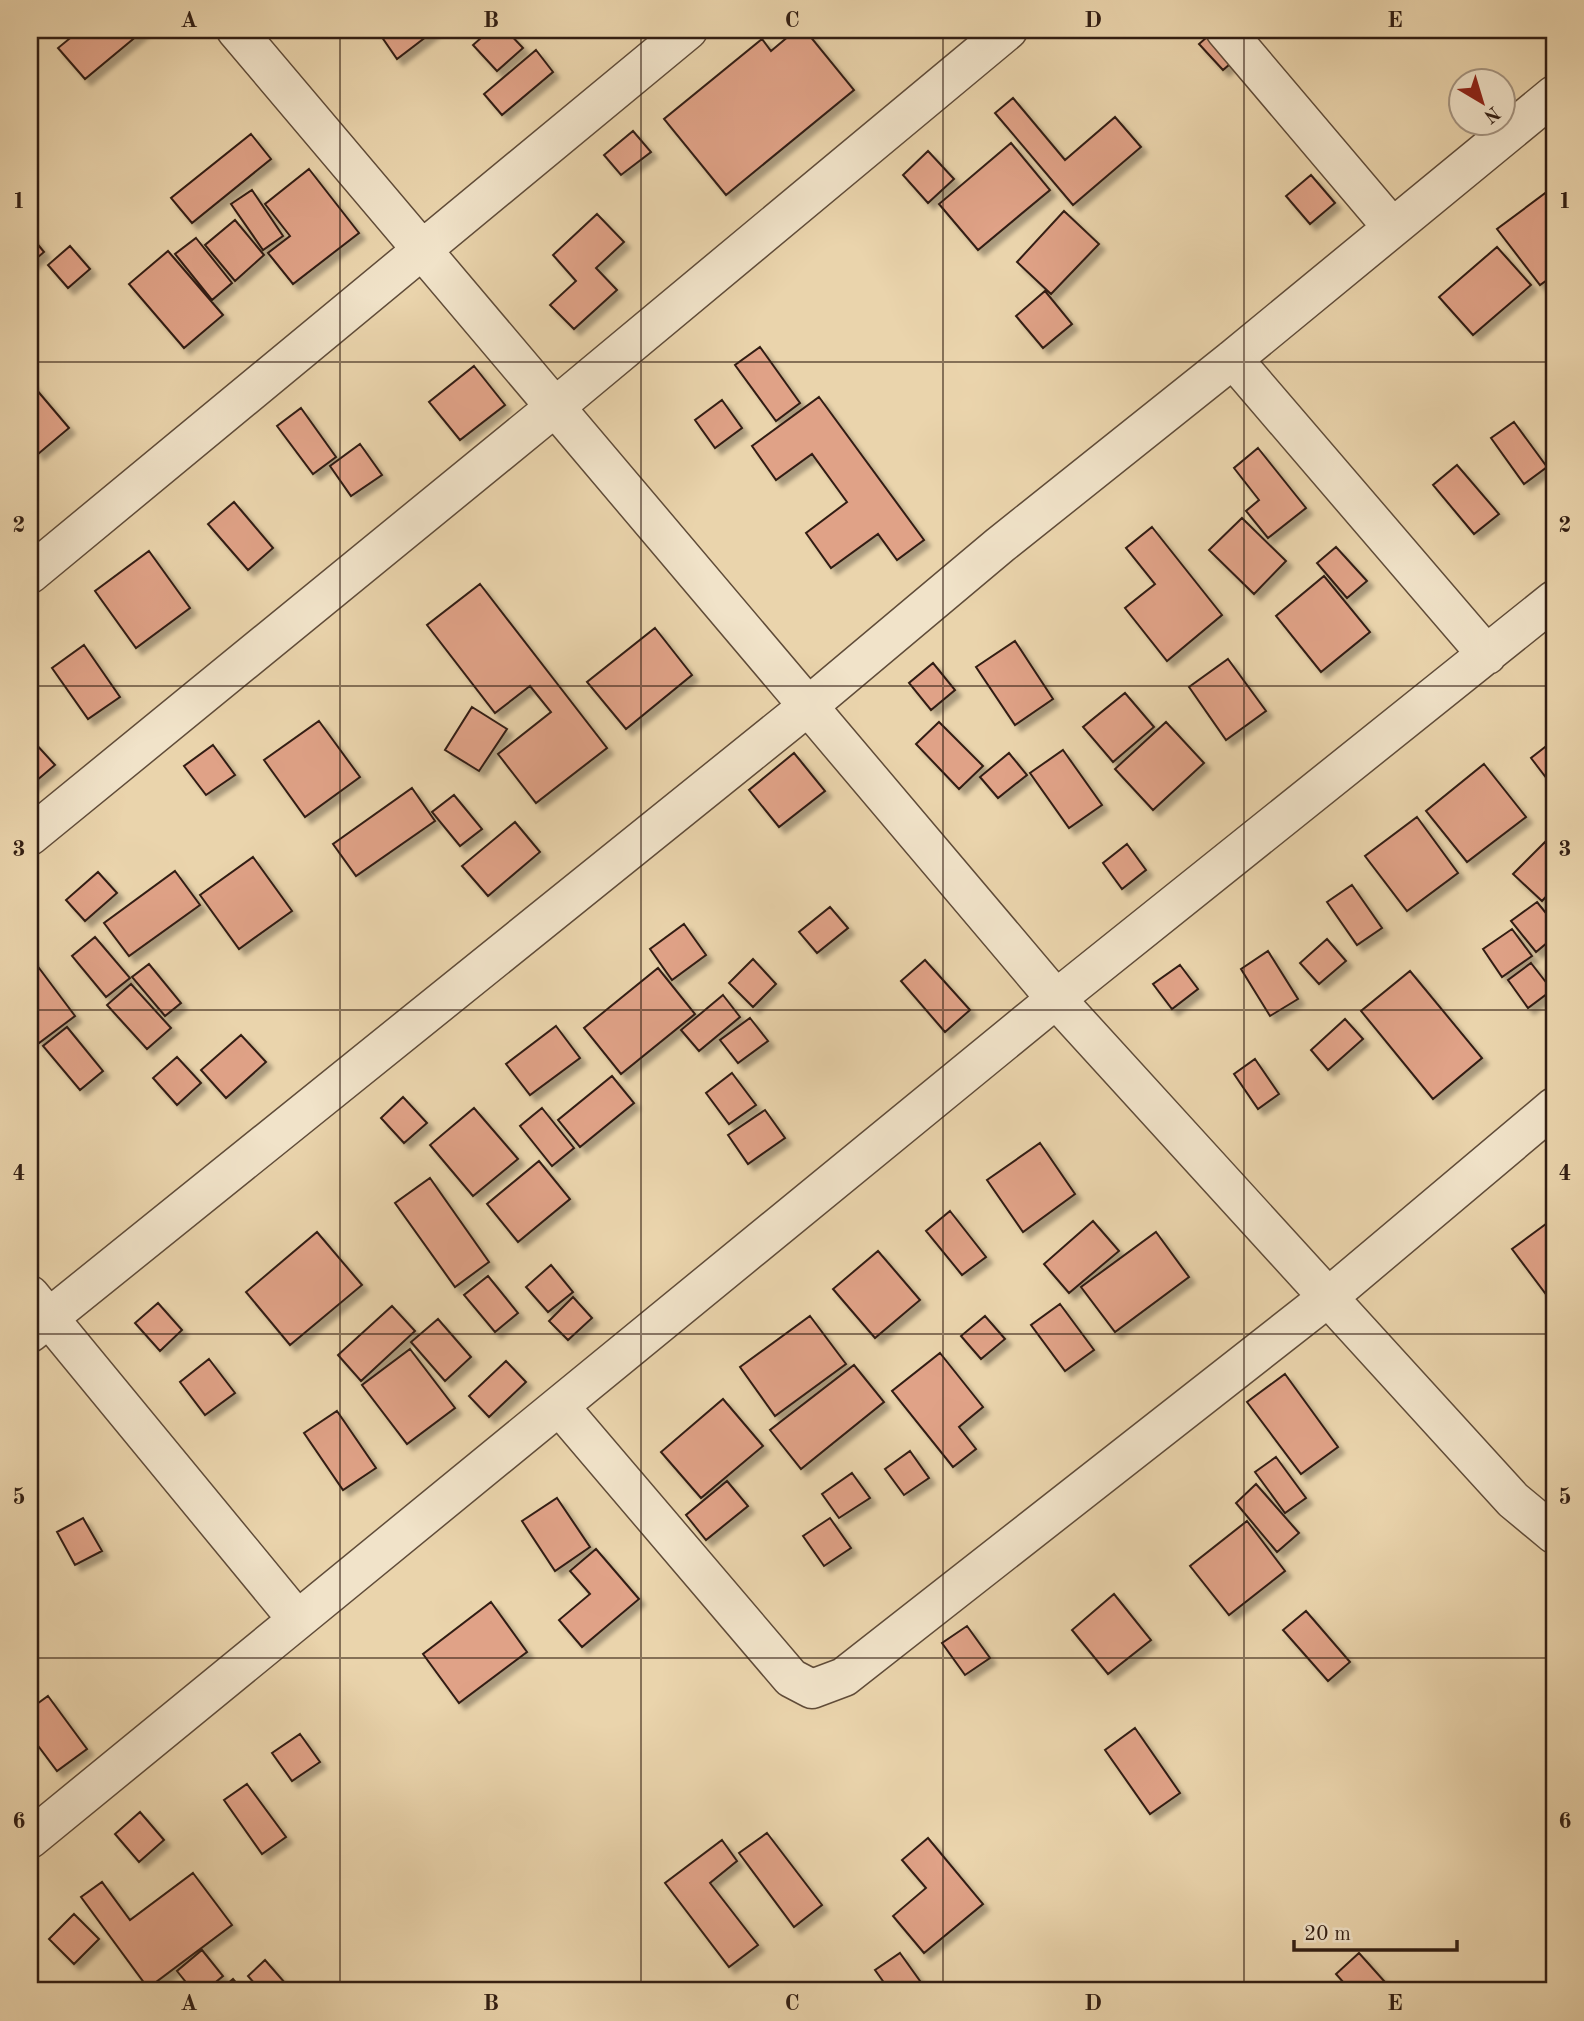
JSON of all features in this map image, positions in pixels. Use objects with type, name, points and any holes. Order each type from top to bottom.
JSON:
[{"type":"street","points":[[236,30],[1056,999],[1326,1299],[1513,1500],[1554,1534]]},
{"type":"street","points":[[30,574],[688,30]]},
{"type":"street","points":[[30,836],[555,407],[1008,30]]},
{"type":"street","points":[[1225,30],[1392,227]]},
{"type":"street","points":[[296,1618],[36,1315],[807,707],[1000,544],[1233,359],[1554,95]]},
{"type":"street","points":[[1233,359],[1487,655]]},
{"type":"street","points":[[30,1839],[296,1618],[559,1407],[1056,999],[1554,600]]},
{"type":"street","points":[[559,1407],[791,1678],[812,1689],[844,1677],[1326,1299],[1554,1108]]},
{"type":"building","points":[[80,30],[144,30],[85,79],[58,48]]},
{"type":"building","points":[[377,30],[435,30],[397,59]]},
{"type":"building","points":[[490,30],[506,30],[523,48],[497,71],[473,45]]},
{"type":"building","points":[[796,30],[805,30],[854,90],[726,195],[664,119],[762,39],[771,51]]},
{"type":"building","points":[[1215,30],[1246,50],[1223,70],[1199,44]]},
{"type":"building","points":[[536,50],[553,72],[502,115],[484,94]]},
{"type":"building","points":[[1013,98],[1065,160],[1115,117],[1141,147],[1073,205],[995,113]]},
{"type":"building","points":[[633,131],[651,152],[621,175],[604,155]]},
{"type":"building","points":[[251,134],[271,159],[192,223],[171,198]]},
{"type":"building","points":[[1011,143],[1050,190],[978,250],[939,204]]},
{"type":"building","points":[[928,151],[954,179],[928,203],[903,175]]},
{"type":"building","points":[[309,169],[359,233],[293,284],[268,253],[290,236],[265,204]]},
{"type":"building","points":[[1311,175],[1335,203],[1310,224],[1286,196]]},
{"type":"building","points":[[252,190],[283,236],[263,250],[231,204]]},
{"type":"building","points":[[1548,191],[1554,199],[1554,275],[1540,285],[1497,229]]},
{"type":"building","points":[[1064,211],[1099,244],[1051,294],[1017,262]]},
{"type":"building","points":[[597,214],[624,242],[596,268],[617,290],[574,329],[550,305],[576,281],[553,255]]},
{"type":"building","points":[[235,220],[264,255],[235,281],[205,245]]},
{"type":"building","points":[[30,235],[44,252],[30,264]]},
{"type":"building","points":[[196,238],[232,283],[212,300],[175,254]]},
{"type":"building","points":[[70,246],[90,269],[68,288],[48,265]]},
{"type":"building","points":[[1497,247],[1531,285],[1473,335],[1439,297]]},
{"type":"building","points":[[168,251],[223,315],[184,348],[129,284]]},
{"type":"building","points":[[1045,291],[1072,324],[1043,348],[1016,316]]},
{"type":"building","points":[[760,347],[800,403],[776,421],[735,365]]},
{"type":"building","points":[[474,366],[505,405],[460,440],[429,402]]},
{"type":"building","points":[[30,382],[69,428],[38,454],[30,443]]},
{"type":"building","points":[[819,397],[924,540],[897,560],[878,534],[831,568],[806,533],[847,502],[812,454],[776,480],[752,446]]},
{"type":"building","points":[[722,400],[742,428],[715,448],[695,420]]},
{"type":"building","points":[[301,408],[336,457],[313,474],[277,426]]},
{"type":"building","points":[[1514,422],[1547,467],[1524,484],[1491,438]]},
{"type":"building","points":[[360,444],[382,475],[351,496],[330,466]]},
{"type":"building","points":[[1258,448],[1306,508],[1268,538],[1246,511],[1259,500],[1234,468]]},
{"type":"building","points":[[1457,465],[1499,514],[1474,534],[1433,485]]},
{"type":"building","points":[[234,502],[273,548],[248,570],[208,524]]},
{"type":"building","points":[[1242,518],[1286,561],[1254,594],[1209,550]]},
{"type":"building","points":[[1152,527],[1222,615],[1167,661],[1125,608],[1155,584],[1126,548]]},
{"type":"building","points":[[1336,547],[1367,581],[1347,598],[1317,563]]},
{"type":"building","points":[[149,551],[190,608],[136,648],[95,591]]},
{"type":"building","points":[[1324,576],[1370,632],[1321,672],[1276,616]]},
{"type":"building","points":[[480,584],[607,748],[536,803],[498,754],[551,712],[530,686],[495,713],[427,625]]},
{"type":"building","points":[[655,628],[692,675],[626,729],[587,682]]},
{"type":"building","points":[[1015,641],[1053,699],[1015,725],[976,667]]},
{"type":"building","points":[[84,645],[120,697],[88,719],[52,668]]},
{"type":"building","points":[[1228,659],[1266,711],[1226,740],[1189,687]]},
{"type":"building","points":[[933,663],[955,690],[931,710],[909,683]]},
{"type":"building","points":[[1125,693],[1154,727],[1113,762],[1083,727]]},
{"type":"building","points":[[472,707],[507,729],[479,771],[445,750]]},
{"type":"building","points":[[319,721],[360,777],[305,817],[264,760]]},
{"type":"building","points":[[939,722],[983,766],[959,789],[916,744]]},
{"type":"building","points":[[1166,722],[1204,763],[1153,810],[1115,769]]},
{"type":"building","points":[[1554,740],[1554,788],[1531,758]]},
{"type":"building","points":[[34,742],[55,765],[30,786],[30,746]]},
{"type":"building","points":[[213,745],[235,775],[206,795],[184,766]]},
{"type":"building","points":[[1063,750],[1102,805],[1069,828],[1030,773]]},
{"type":"building","points":[[794,753],[825,791],[779,827],[749,790]]},
{"type":"building","points":[[1009,753],[1027,775],[998,798],[980,777]]},
{"type":"building","points":[[1484,764],[1526,817],[1467,862],[1426,811]]},
{"type":"building","points":[[412,788],[435,821],[356,876],[333,844]]},
{"type":"building","points":[[454,795],[482,829],[460,846],[432,812]]},
{"type":"building","points":[[1417,817],[1458,873],[1407,911],[1365,856]]},
{"type":"building","points":[[515,822],[540,852],[488,896],[462,866]]},
{"type":"building","points":[[1545,842],[1554,851],[1554,888],[1542,901],[1513,874]]},
{"type":"building","points":[[1127,844],[1146,870],[1122,889],[1103,863]]},
{"type":"building","points":[[253,857],[292,911],[239,949],[200,895]]},
{"type":"building","points":[[175,871],[200,905],[129,956],[104,923]]},
{"type":"building","points":[[98,872],[117,893],[85,921],[66,900]]},
{"type":"building","points":[[1352,885],[1382,928],[1357,945],[1327,902]]},
{"type":"building","points":[[1537,902],[1554,923],[1554,937],[1536,952],[1511,921]]},
{"type":"building","points":[[830,907],[848,928],[817,953],[799,932]]},
{"type":"building","points":[[684,924],[706,955],[672,980],[650,949]]},
{"type":"building","points":[[1512,929],[1532,956],[1502,977],[1483,949]]},
{"type":"building","points":[[95,937],[130,978],[106,997],[72,956]]},
{"type":"building","points":[[1327,939],[1346,961],[1319,984],[1300,963]]},
{"type":"building","points":[[1268,951],[1298,999],[1270,1016],[1241,969]]},
{"type":"building","points":[[30,956],[75,1016],[39,1043],[30,1031]]},
{"type":"building","points":[[753,959],[776,984],[753,1007],[729,983]]},
{"type":"building","points":[[925,960],[970,1010],[945,1032],[901,981]]},
{"type":"building","points":[[1531,963],[1552,990],[1528,1008],[1508,980]]},
{"type":"building","points":[[149,964],[181,1003],[165,1016],[132,977]]},
{"type":"building","points":[[1180,965],[1198,989],[1172,1009],[1153,984]]},
{"type":"building","points":[[658,968],[695,1014],[621,1074],[584,1028]]},
{"type":"building","points":[[1410,971],[1482,1058],[1433,1099],[1361,1011]]},
{"type":"building","points":[[131,984],[171,1028],[147,1049],[107,1005]]},
{"type":"building","points":[[723,995],[740,1017],[699,1051],[681,1030]]},
{"type":"building","points":[[750,1018],[768,1041],[738,1063],[720,1040]]},
{"type":"building","points":[[1345,1019],[1363,1039],[1328,1070],[1311,1050]]},
{"type":"building","points":[[556,1026],[580,1058],[530,1095],[506,1064]]},
{"type":"building","points":[[67,1027],[103,1071],[80,1090],[43,1046]]},
{"type":"building","points":[[241,1035],[266,1062],[226,1098],[201,1070]]},
{"type":"building","points":[[177,1057],[201,1083],[177,1105],[153,1078]]},
{"type":"building","points":[[1255,1059],[1279,1094],[1258,1109],[1234,1074]]},
{"type":"building","points":[[732,1073],[756,1105],[729,1124],[706,1093]]},
{"type":"building","points":[[612,1076],[634,1103],[580,1147],[558,1120]]},
{"type":"building","points":[[403,1097],[427,1123],[404,1143],[381,1118]]},
{"type":"building","points":[[474,1108],[518,1159],[473,1196],[430,1145]]},
{"type":"building","points":[[542,1108],[574,1148],[552,1166],[520,1126]]},
{"type":"building","points":[[765,1110],[785,1138],[748,1164],[728,1135]]},
{"type":"building","points":[[1040,1143],[1075,1194],[1023,1232],[987,1180]]},
{"type":"building","points":[[539,1161],[570,1199],[518,1242],[487,1204]]},
{"type":"building","points":[[430,1178],[489,1262],[455,1287],[395,1203]]},
{"type":"building","points":[[950,1211],[986,1257],[962,1275],[926,1231]]},
{"type":"building","points":[[1554,1218],[1554,1305],[1512,1249]]},
{"type":"building","points":[[1093,1221],[1119,1251],[1069,1293],[1044,1264]]},
{"type":"building","points":[[317,1232],[362,1285],[290,1345],[246,1292]]},
{"type":"building","points":[[1156,1232],[1189,1277],[1115,1332],[1081,1287]]},
{"type":"building","points":[[878,1251],[920,1300],[875,1338],[833,1289]]},
{"type":"building","points":[[551,1265],[573,1292],[548,1312],[526,1287]]},
{"type":"building","points":[[488,1276],[518,1313],[495,1332],[464,1295]]},
{"type":"building","points":[[573,1297],[592,1318],[568,1340],[549,1321]]},
{"type":"building","points":[[158,1303],[182,1330],[160,1351],[135,1323]]},
{"type":"building","points":[[1060,1304],[1094,1350],[1065,1371],[1031,1325]]},
{"type":"building","points":[[392,1306],[415,1331],[361,1381],[338,1355]]},
{"type":"building","points":[[810,1316],[846,1364],[775,1416],[740,1367]]},
{"type":"building","points":[[985,1316],[1005,1339],[981,1359],[961,1336]]},
{"type":"building","points":[[438,1319],[471,1357],[445,1381],[411,1342]]},
{"type":"building","points":[[410,1349],[455,1408],[407,1444],[362,1385]]},
{"type":"building","points":[[940,1353],[983,1407],[959,1427],[976,1449],[953,1467],[892,1391]]},
{"type":"building","points":[[209,1359],[235,1393],[205,1415],[180,1382]]},
{"type":"building","points":[[506,1361],[526,1382],[489,1417],[469,1396]]},
{"type":"building","points":[[854,1365],[884,1402],[801,1469],[770,1430]]},
{"type":"building","points":[[1285,1374],[1338,1447],[1301,1474],[1247,1402]]},
{"type":"building","points":[[723,1399],[763,1446],[701,1498],[661,1452]]},
{"type":"building","points":[[337,1411],[376,1468],[343,1490],[304,1433]]},
{"type":"building","points":[[910,1451],[929,1478],[904,1495],[885,1469]]},
{"type":"building","points":[[1276,1457],[1306,1498],[1285,1513],[1255,1472]]},
{"type":"building","points":[[852,1473],[870,1498],[839,1518],[822,1494]]},
{"type":"building","points":[[727,1481],[748,1506],[706,1540],[686,1515]]},
{"type":"building","points":[[1256,1484],[1299,1533],[1277,1552],[1236,1503]]},
{"type":"building","points":[[557,1498],[590,1547],[555,1571],[522,1521]]},
{"type":"building","points":[[83,1518],[102,1551],[75,1565],[57,1532]]},
{"type":"building","points":[[830,1518],[851,1548],[824,1566],[803,1536]]},
{"type":"building","points":[[1247,1521],[1285,1571],[1229,1615],[1190,1566]]},
{"type":"building","points":[[596,1549],[639,1599],[582,1647],[559,1620],[590,1594],[570,1571]]},
{"type":"building","points":[[1114,1594],[1151,1640],[1108,1674],[1072,1630]]},
{"type":"building","points":[[491,1602],[527,1652],[459,1703],[423,1654]]},
{"type":"building","points":[[1306,1611],[1350,1662],[1328,1681],[1283,1630]]},
{"type":"building","points":[[967,1626],[990,1658],[965,1675],[942,1643]]},
{"type":"building","points":[[48,1696],[87,1749],[57,1771],[30,1735],[30,1709]]},
{"type":"building","points":[[1135,1728],[1180,1793],[1150,1814],[1105,1750]]},
{"type":"building","points":[[300,1734],[320,1762],[292,1781],[272,1753]]},
{"type":"building","points":[[247,1784],[286,1837],[262,1854],[224,1800]]},
{"type":"building","points":[[140,1812],[164,1840],[139,1862],[115,1834]]},
{"type":"building","points":[[767,1833],[822,1905],[794,1927],[739,1853]]},
{"type":"building","points":[[928,1838],[983,1904],[924,1953],[893,1916],[926,1888],[902,1860]]},
{"type":"building","points":[[722,1840],[737,1861],[710,1883],[758,1945],[729,1967],[665,1883]]},
{"type":"building","points":[[193,1873],[232,1925],[148,1988],[81,1897],[102,1882],[130,1920]]},
{"type":"building","points":[[74,1914],[99,1939],[74,1964],[49,1939]]},
{"type":"building","points":[[202,1950],[223,1976],[205,1991],[193,1991],[177,1971]]},
{"type":"building","points":[[900,1953],[920,1981],[905,1991],[890,1991],[875,1970]]},
{"type":"building","points":[[1359,1953],[1393,1991],[1351,1991],[1336,1974]]},
{"type":"building","points":[[265,1960],[292,1991],[261,1991],[248,1976]]},
{"type":"building","points":[[233,1979],[243,1991],[219,1991]]}]
